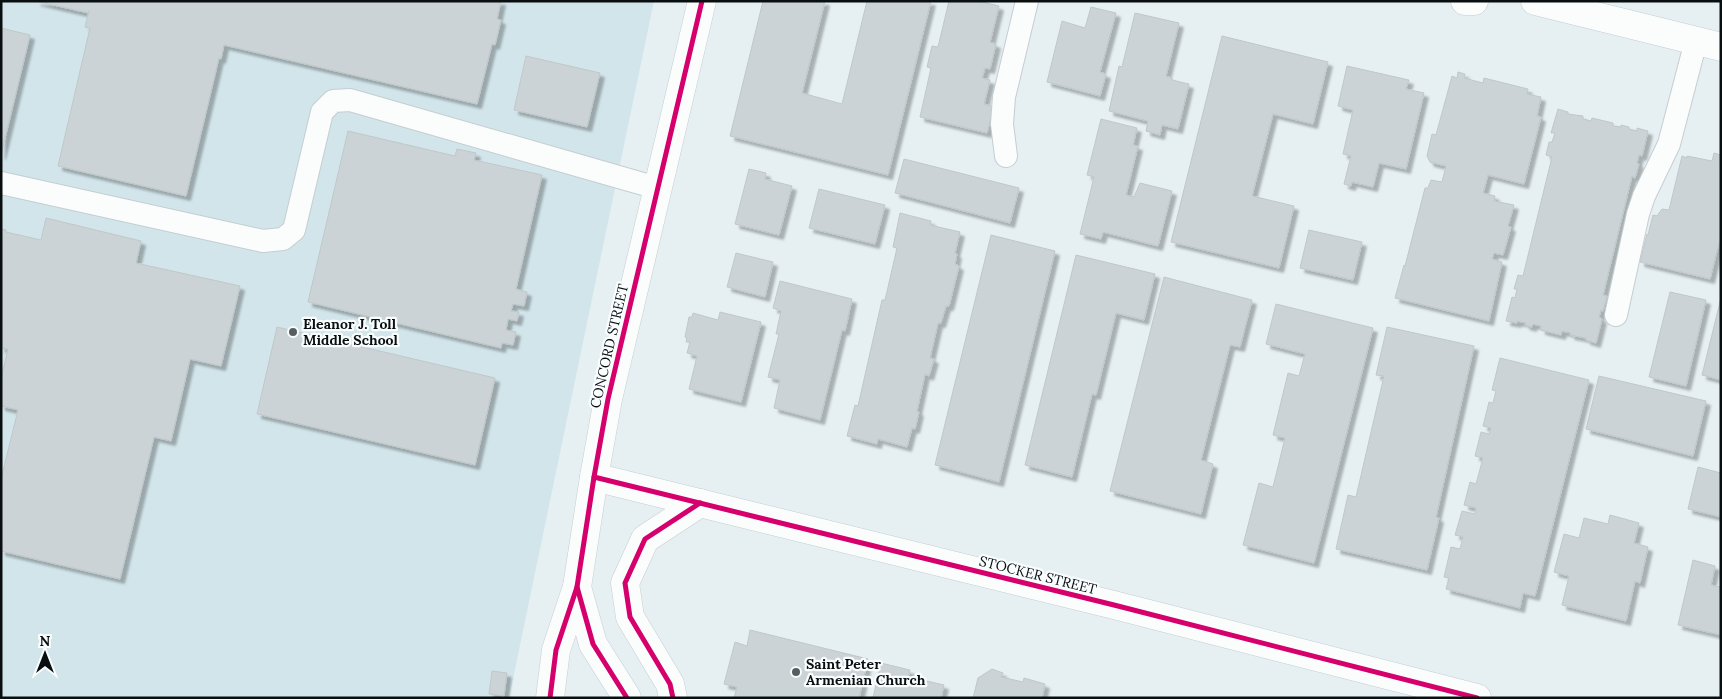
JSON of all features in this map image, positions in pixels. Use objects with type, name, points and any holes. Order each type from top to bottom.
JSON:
[{"type":"street","name":"CONCORD STREET","points":[[550,698],[556,650],[577,587],[608,399],[702,1]]},
{"type":"street","points":[[1465,1],[1474,1]]},
{"type":"street","points":[[1535,1],[1708,44]]},
{"type":"street","name":"STOCKER STREET","points":[[594,478],[1114,605],[1477,698]]},
{"type":"street","points":[[673,698],[670,684],[630,616],[625,583],[646,539],[700,503]]},
{"type":"street","points":[[577,587],[593,644],[627,698]]},
{"type":"lane","points":[[1006,156],[1002,124],[1004,98],[1027,1]]},
{"type":"lane","points":[[1616,315],[1638,214],[1644,196],[1669,144],[1708,44]]},
{"type":"lane","points":[[1,183],[262,241],[283,239],[294,230],[322,112],[333,101],[350,100],[657,188]]},
{"type":"shaded area","name":"Eleanor J. Toll Middle School","points":[[1,1],[654,1],[509,698],[1,698]]},
{"type":"building","points":[[36,1],[501,1],[497,19],[501,20],[495,45],[492,44],[477,104],[224,45],[221,59],[219,58],[186,196],[58,166],[90,28],[85,27],[89,11],[88,13]]},
{"type":"building","points":[[763,1],[825,1],[802,93],[842,104],[867,1],[931,1],[888,175],[730,136]]},
{"type":"building","points":[[949,1],[978,1],[999,6],[990,42],[996,44],[990,69],[985,68],[982,78],[990,80],[984,104],[994,107],[987,133],[920,117],[931,68],[927,67],[932,46],[938,47]]},
{"type":"building","points":[[1091,7],[1116,13],[1100,72],[1106,74],[1100,96],[1047,82],[1062,21],[1085,28]]},
{"type":"building","points":[[1135,13],[1179,23],[1166,76],[1172,78],[1172,80],[1189,84],[1178,129],[1162,125],[1160,135],[1146,131],[1148,121],[1109,111],[1119,66],[1122,67]]},
{"type":"building","points":[[1,28],[30,35],[1,155]]},
{"type":"building","points":[[1222,36],[1328,62],[1313,124],[1273,114],[1252,196],[1294,206],[1279,268],[1171,242]]},
{"type":"building","points":[[526,56],[600,73],[587,127],[514,110]]},
{"type":"building","points":[[1347,66],[1409,80],[1406,89],[1424,93],[1406,169],[1379,163],[1373,187],[1352,182],[1351,186],[1344,184],[1351,156],[1343,154],[1353,110],[1338,106]]},
{"type":"building","points":[[1458,72],[1465,74],[1464,78],[1483,83],[1484,78],[1528,89],[1527,94],[1541,97],[1537,116],[1541,117],[1524,184],[1488,175],[1483,193],[1495,196],[1494,201],[1514,205],[1508,226],[1511,227],[1503,255],[1494,253],[1492,259],[1502,262],[1489,321],[1395,298],[1425,188],[1428,188],[1431,180],[1442,182],[1446,166],[1430,162],[1427,156],[1432,134],[1436,135],[1452,76],[1457,78]]},
{"type":"building","points":[[1558,109],[1568,112],[1568,114],[1583,116],[1583,119],[1591,121],[1592,118],[1613,123],[1613,126],[1621,127],[1621,125],[1637,131],[1637,128],[1648,131],[1642,156],[1639,155],[1637,163],[1639,164],[1635,178],[1632,176],[1603,295],[1607,296],[1603,311],[1601,310],[1599,317],[1602,319],[1596,343],[1586,340],[1586,338],[1570,335],[1571,333],[1562,331],[1561,335],[1541,330],[1541,326],[1533,324],[1532,327],[1525,325],[1526,323],[1506,321],[1512,297],[1515,298],[1517,289],[1514,289],[1518,275],[1523,276],[1552,157],[1546,155],[1549,142],[1552,142],[1555,133],[1551,133]]},
{"type":"building","points":[[1101,119],[1137,128],[1133,145],[1138,146],[1126,195],[1134,197],[1140,183],[1172,191],[1158,246],[1103,232],[1101,239],[1080,234],[1094,177],[1087,175]]},
{"type":"building","points":[[348,131],[455,156],[457,149],[476,153],[474,160],[542,175],[516,289],[527,292],[524,306],[513,304],[511,311],[519,312],[517,321],[508,319],[506,330],[516,332],[513,345],[502,343],[501,348],[308,302]]},
{"type":"building","points":[[1714,153],[1721,155],[1721,235],[1710,279],[1640,262],[1653,215],[1657,216],[1662,209],[1669,210],[1682,156],[1712,161]]},
{"type":"building","points":[[904,159],[1019,188],[1010,223],[895,193]]},
{"type":"building","points":[[749,169],[766,173],[765,179],[792,186],[779,235],[735,224]]},
{"type":"building","points":[[819,189],[885,205],[875,244],[809,228]]},
{"type":"building","points":[[900,213],[931,221],[930,225],[960,232],[955,253],[957,254],[955,264],[959,266],[949,306],[946,306],[941,323],[938,323],[930,358],[934,359],[929,376],[925,374],[915,429],[912,428],[907,447],[878,439],[877,444],[847,436],[855,405],[858,406],[882,300],[885,300],[897,248],[893,247]]},
{"type":"building","points":[[46,218],[141,241],[136,263],[240,286],[221,366],[190,359],[171,441],[154,437],[120,579],[1,551],[1,479],[18,410],[1,406],[1,378],[8,349],[1,348],[1,229],[6,230],[6,232],[41,240]]},
{"type":"building","points":[[1309,230],[1362,242],[1353,280],[1300,268]]},
{"type":"building","points":[[991,235],[1055,251],[999,482],[935,465]]},
{"type":"building","points":[[736,253],[773,262],[765,297],[727,287]]},
{"type":"building","points":[[1076,255],[1155,274],[1144,320],[1116,313],[1096,395],[1092,394],[1072,477],[1025,465]]},
{"type":"building","points":[[1164,277],[1252,300],[1240,347],[1230,345],[1201,460],[1213,464],[1201,514],[1110,491]]},
{"type":"building","points":[[780,281],[852,299],[845,331],[842,330],[820,420],[774,408],[780,380],[768,377],[779,334],[776,334],[781,311],[773,308]]},
{"type":"building","points":[[1670,292],[1706,300],[1686,386],[1649,377]]},
{"type":"building","points":[[1721,298],[1721,380],[1702,375]]},
{"type":"building","points":[[1276,304],[1373,328],[1314,563],[1243,545],[1259,483],[1273,487],[1285,438],[1273,435],[1288,373],[1299,376],[1305,354],[1266,344]]},
{"type":"building","points":[[720,312],[761,322],[741,402],[689,389],[697,356],[687,353],[690,342],[686,342],[687,338],[685,337],[689,317],[692,317],[693,313],[718,320]]},
{"type":"building","points":[[277,327],[495,378],[475,465],[257,414]]},
{"type":"building","points":[[1387,327],[1474,346],[1436,517],[1439,518],[1427,570],[1336,549],[1348,495],[1356,497],[1384,376],[1376,375]]},
{"type":"building","points":[[1500,358],[1589,380],[1535,596],[1523,593],[1520,608],[1446,589],[1449,578],[1444,577],[1451,547],[1460,549],[1463,537],[1455,535],[1462,511],[1475,514],[1476,508],[1464,505],[1470,482],[1476,484],[1483,458],[1475,456],[1481,432],[1489,434],[1491,428],[1483,426],[1489,402],[1493,403],[1496,391],[1492,390]]},
{"type":"building","points":[[1599,376],[1706,401],[1693,456],[1586,429]]},
{"type":"building","points":[[1698,467],[1721,473],[1721,517],[1688,509]]},
{"type":"building","points":[[1610,515],[1639,523],[1634,543],[1648,547],[1640,583],[1635,581],[1626,621],[1562,605],[1569,576],[1554,572],[1564,534],[1579,538],[1584,518],[1608,524]]},
{"type":"building","points":[[1693,560],[1715,566],[1711,585],[1721,587],[1721,635],[1678,625]]},
{"type":"building","name":"Saint Peter Armenian Church","points":[[750,630],[868,659],[859,698],[734,698],[737,687],[724,684],[735,642],[747,646]]},
{"type":"building","points":[[881,663],[910,670],[907,681],[926,685],[927,681],[944,685],[941,698],[873,698]]},
{"type":"building","points":[[992,669],[1003,673],[1001,677],[1023,682],[1024,678],[1045,684],[1042,698],[973,698],[978,678]]},
{"type":"building","points":[[492,671],[507,673],[504,696],[489,694]]},
{"type":"cycle path","points":[[550,698],[556,650],[577,587],[608,399],[702,1]]},
{"type":"cycle path","points":[[594,477],[1114,605],[1477,698]]},
{"type":"cycle path","points":[[673,698],[670,684],[630,617],[625,583],[645,539],[700,503]]},
{"type":"cycle path","points":[[577,587],[593,644],[627,698]]},
{"type":"place","name":"Eleanor J. Toll Middle School","points":[[293,332]]},
{"type":"place","name":"Saint Peter Armenian Church","points":[[796,672]]}]
